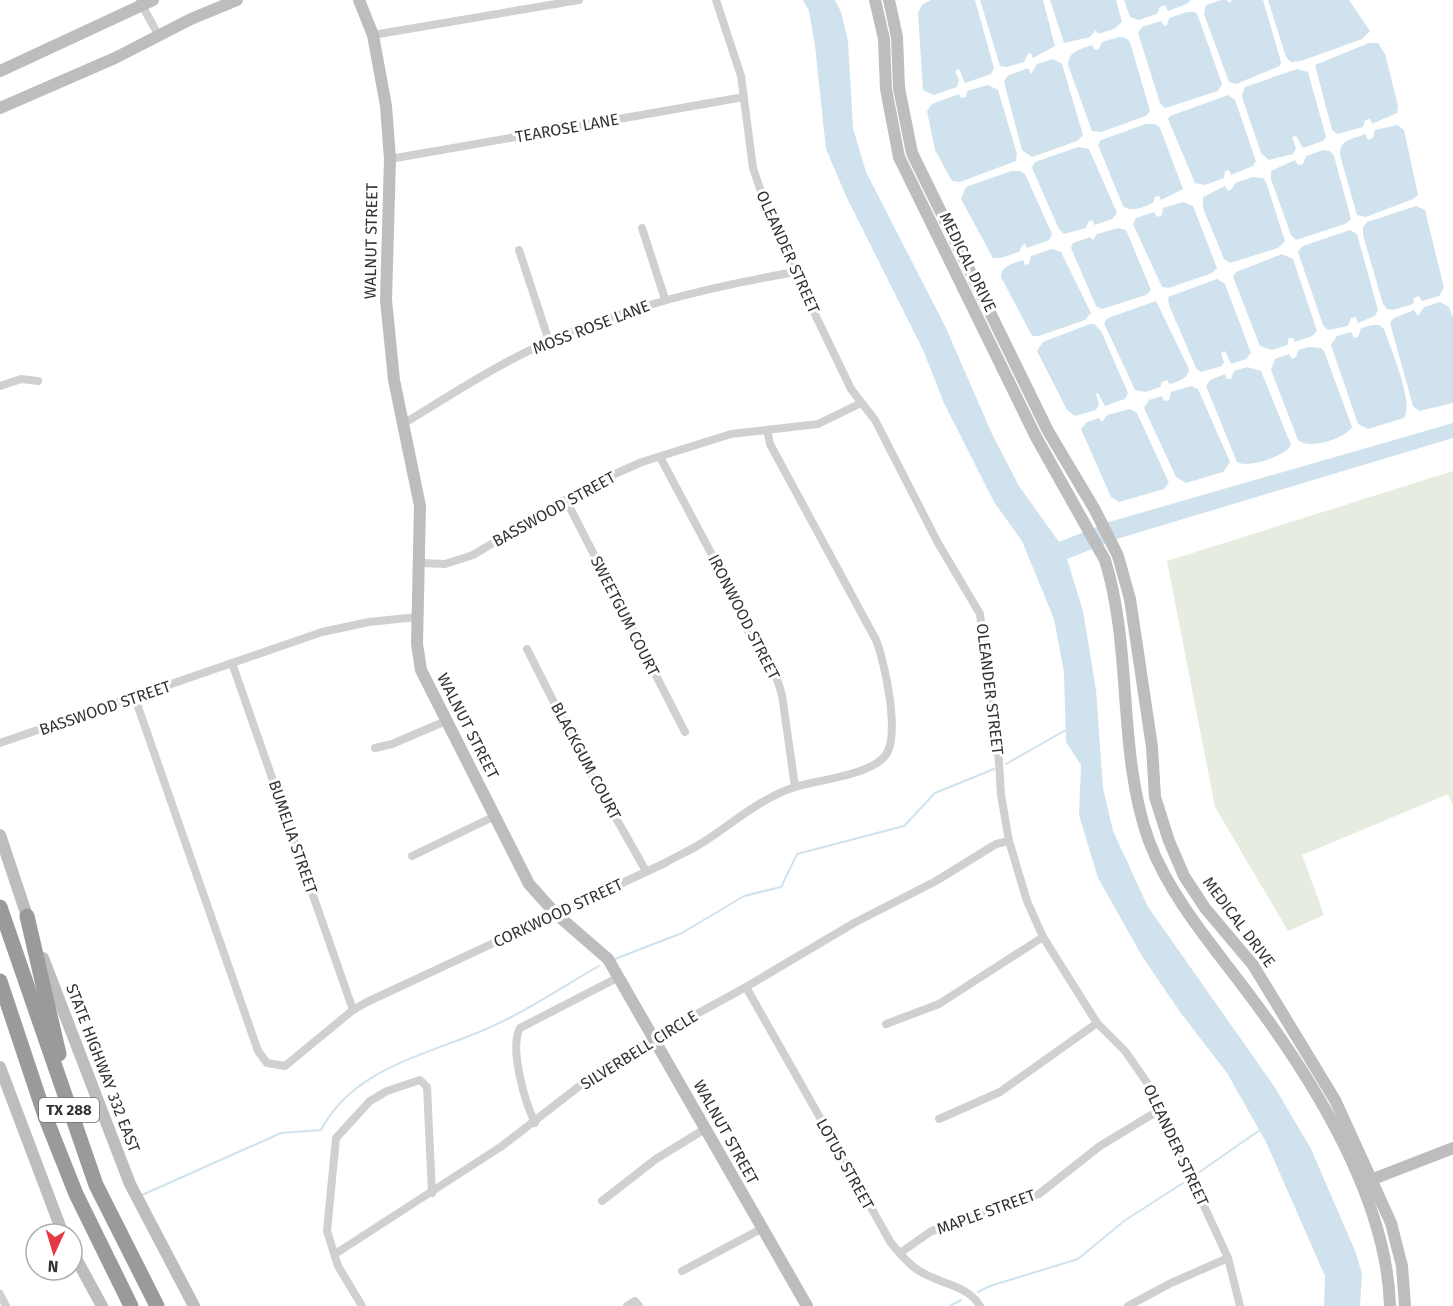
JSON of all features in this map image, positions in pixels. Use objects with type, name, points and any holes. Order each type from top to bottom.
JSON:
[{"type":"highway","name":"TX 288","points":[[0,907],[76,1130],[113,1222],[157,1306]]},
{"type":"highway","points":[[27,916],[76,1130]]},
{"type":"highway","name":"TX 288","points":[[0,981],[45,1116],[67,1172],[93,1232],[131,1306]]},
{"type":"street","points":[[0,108],[115,58],[237,0]]},
{"type":"street","name":"WALNUT STREET","points":[[359,0],[372,35],[386,106],[390,159],[386,300],[394,380],[420,506],[421,563],[417,617],[418,657],[421,670],[530,884],[555,913],[608,959],[807,1306]]},
{"type":"street","points":[[372,35],[579,0]]},
{"type":"street","name":"OLEANDER STREET","points":[[716,0],[735,51],[744,97],[748,141],[761,195],[795,272],[859,404],[874,420],[938,543],[980,614],[999,762],[1001,795],[1009,841],[1027,901],[1043,937],[1097,1023],[1133,1061],[1161,1109],[1228,1258],[1240,1306]]},
{"type":"street","name":"MEDICAL DRIVE","points":[[1390,1306],[1386,1260],[1378,1227],[1333,1123],[1315,1091],[1263,1013],[1202,933],[1150,842],[1133,767],[1113,590],[1102,554],[1010,385],[899,157],[886,89],[884,39],[876,4],[889,1],[897,37],[899,88],[912,153],[1037,410],[1094,507],[1115,548],[1130,599],[1152,747],[1155,797],[1169,841],[1184,876],[1204,908],[1253,965],[1323,1076],[1373,1179],[1397,1245],[1405,1306]]},
{"type":"street","points":[[0,71],[145,2],[159,36]]},
{"type":"street","name":"TEAROSE LANE","points":[[390,159],[744,97]]},
{"type":"street","points":[[642,228],[665,299]]},
{"type":"street","points":[[519,250],[549,341]]},
{"type":"street","name":"MOSS ROSE LANE","points":[[403,424],[460,389],[549,341],[665,299],[795,272]]},
{"type":"street","points":[[0,386],[21,379],[38,381]]},
{"type":"street","name":"BASSWOOD STREET","points":[[421,563],[445,564],[461,560],[601,480],[660,457],[731,434],[818,424],[859,404]]},
{"type":"street","name":"CORKWOOD STREET","points":[[135,699],[261,1057],[267,1063],[285,1066],[353,1010],[697,846],[747,811],[795,787],[877,764],[891,746],[892,734],[885,666],[876,640],[775,455],[767,430]]},
{"type":"street","name":"IRONWOOD STREET","points":[[660,457],[719,568],[749,633],[777,679],[782,694],[795,787]]},
{"type":"street","name":"SWEETGUM COURT","points":[[566,500],[685,732]]},
{"type":"street","points":[[1081,515],[1094,507]]},
{"type":"street","name":"BASSWOOD STREET","points":[[0,743],[348,625],[417,617]]},
{"type":"street","name":"BLACKGUM COURT","points":[[527,649],[583,759],[646,871]]},
{"type":"street","name":"BUMELIA STREET","points":[[232,663],[353,1010]]},
{"type":"street","points":[[375,748],[446,721]]},
{"type":"street","points":[[412,856],[495,816]]},
{"type":"street","name":"STATE HIGHWAY 332 EAST","points":[[0,835],[27,916],[130,1184],[194,1306]]},
{"type":"street","name":"SILVERBELL CIRCLE","points":[[335,1254],[432,1193],[535,1122],[586,1081],[653,1038],[746,987],[854,923],[936,881],[996,844],[1009,841]]},
{"type":"street","points":[[886,1024],[939,1004],[1043,937]]},
{"type":"street","points":[[535,1122],[528,1107],[517,1053],[515,1037],[520,1028],[619,977]]},
{"type":"street","name":"LOTUS STREET","points":[[746,987],[882,1231],[916,1269],[936,1280],[964,1290],[980,1306]]},
{"type":"street","points":[[939,1119],[1000,1092],[1097,1023]]},
{"type":"street","points":[[0,1067],[58,1222]]},
{"type":"street","points":[[362,1306],[338,1266],[329,1244],[327,1231],[336,1138],[370,1101],[387,1091],[420,1080],[427,1087],[432,1193]]},
{"type":"street","name":"MAPLE STREET","points":[[900,1252],[930,1232],[952,1222],[1039,1194],[1100,1146],[1161,1109]]},
{"type":"street","points":[[602,1201],[670,1148],[705,1129]]},
{"type":"street","points":[[1360,1184],[1453,1148]]},
{"type":"street","points":[[682,1271],[761,1229]]},
{"type":"street","points":[[1128,1306],[1171,1283],[1228,1258]]},
{"type":"street","points":[[84,1273],[102,1306]]},
{"type":"street","points":[[0,1294],[6,1306]]},
{"type":"street","points":[[627,1306],[635,1301],[639,1306]]},
{"type":"shaded area","points":[[1453,471],[1453,806],[1448,794],[1302,855],[1324,915],[1288,931],[1215,807],[1167,561]]},
{"type":"water","points":[[803,0],[835,0],[841,12],[848,41],[853,128],[866,172],[946,328],[992,434],[1019,486],[1059,542],[1109,522],[1453,423],[1453,438],[1120,538],[1067,559],[1083,611],[1096,690],[1103,788],[1113,831],[1148,907],[1274,1086],[1311,1149],[1356,1253],[1362,1274],[1360,1306],[1324,1306],[1325,1276],[1266,1142],[1227,1073],[1180,1012],[1142,956],[1098,878],[1079,815],[1081,765],[1066,742],[1064,672],[1054,619],[1022,541],[994,502],[944,403],[923,350],[846,196],[826,149],[815,46],[809,11]]},
{"type":"water","points":[[931,0],[975,0],[994,68],[991,74],[965,83],[959,69],[955,71],[959,80],[957,87],[934,95],[923,90],[918,13],[922,5]]},
{"type":"water","points":[[980,0],[1043,0],[1055,46],[1033,58],[1031,53],[1028,54],[1024,62],[1007,67],[1000,66]]},
{"type":"water","points":[[1050,0],[1116,0],[1122,22],[1114,29],[1098,34],[1096,30],[1090,37],[1064,43]]},
{"type":"water","points":[[1124,0],[1191,0],[1187,4],[1168,11],[1165,5],[1160,7],[1157,14],[1139,20],[1130,17]]},
{"type":"water","points":[[1227,0],[1229,3],[1232,0],[1263,0],[1281,62],[1280,66],[1236,84],[1229,82],[1204,14],[1206,5]]},
{"type":"water","points":[[1268,0],[1349,0],[1370,31],[1362,39],[1301,61],[1291,62],[1286,57]]},
{"type":"water","points":[[1195,12],[1198,16],[1222,84],[1218,91],[1165,108],[1160,103],[1138,33],[1142,27],[1161,21],[1164,26],[1167,25],[1169,18]]},
{"type":"water","points":[[1119,37],[1126,38],[1130,42],[1150,111],[1146,116],[1101,132],[1092,131],[1068,65],[1069,60],[1080,49],[1092,45],[1095,50],[1099,49],[1102,42]]},
{"type":"water","points":[[1369,43],[1378,43],[1385,54],[1398,106],[1397,113],[1372,124],[1370,119],[1365,120],[1363,127],[1338,134],[1332,130],[1315,65]]},
{"type":"water","points":[[1053,59],[1062,64],[1083,135],[1077,141],[1032,157],[1022,150],[1004,82],[1007,76],[1028,68],[1031,74],[1037,64]]},
{"type":"water","points":[[1297,69],[1308,72],[1326,137],[1323,141],[1303,148],[1296,136],[1292,137],[1296,148],[1293,154],[1269,160],[1261,153],[1242,95],[1245,87]]},
{"type":"water","points":[[988,85],[998,90],[1017,154],[1016,161],[960,182],[952,181],[935,150],[927,111],[932,104],[959,94],[961,98],[966,97],[967,91]]},
{"type":"water","points":[[1228,95],[1235,100],[1256,161],[1253,166],[1231,175],[1229,170],[1225,171],[1224,178],[1205,185],[1195,183],[1168,119],[1170,116]]},
{"type":"water","points":[[1146,124],[1155,124],[1160,128],[1183,189],[1161,200],[1159,196],[1155,197],[1153,203],[1146,206],[1130,209],[1123,206],[1098,145],[1101,140]]},
{"type":"water","points":[[1397,125],[1404,130],[1418,195],[1366,217],[1357,215],[1340,150],[1348,141],[1365,134],[1368,140],[1373,138],[1375,130]]},
{"type":"water","points":[[1078,147],[1089,149],[1117,213],[1112,219],[1095,225],[1092,220],[1088,222],[1086,228],[1064,234],[1059,229],[1032,168],[1035,162]]},
{"type":"water","points":[[1323,150],[1330,151],[1334,156],[1351,219],[1345,224],[1296,240],[1291,235],[1271,179],[1271,171],[1295,160],[1298,165],[1303,164],[1306,156]]},
{"type":"water","points":[[1011,171],[1020,171],[1025,174],[1052,234],[1049,240],[1027,248],[1025,244],[1019,252],[993,258],[961,199],[966,187]]},
{"type":"water","points":[[1253,177],[1263,178],[1266,182],[1285,241],[1278,248],[1230,263],[1224,259],[1203,208],[1203,197],[1225,186],[1228,191],[1235,183]]},
{"type":"water","points":[[1183,202],[1193,206],[1217,268],[1212,273],[1169,288],[1162,287],[1133,224],[1136,218],[1154,212],[1157,217],[1162,215],[1163,208]]},
{"type":"water","points":[[1416,206],[1425,210],[1444,288],[1439,296],[1422,301],[1419,296],[1414,298],[1413,304],[1393,310],[1387,309],[1383,304],[1363,235],[1363,227],[1367,222]]},
{"type":"water","points":[[1118,228],[1126,230],[1151,290],[1146,295],[1102,309],[1096,306],[1071,248],[1073,243],[1090,237],[1093,240],[1097,234]]},
{"type":"water","points":[[1350,230],[1357,234],[1378,310],[1375,316],[1358,323],[1356,317],[1351,318],[1348,326],[1328,330],[1323,325],[1298,252],[1303,246]]},
{"type":"water","points":[[1052,249],[1061,252],[1091,313],[1085,320],[1039,336],[1032,336],[1001,277],[1008,265],[1023,260],[1025,265],[1029,264],[1031,256]]},
{"type":"water","points":[[1282,254],[1293,259],[1317,331],[1312,336],[1295,342],[1293,338],[1289,338],[1287,345],[1272,350],[1260,346],[1233,277],[1236,272]]},
{"type":"water","points":[[1217,279],[1225,284],[1251,353],[1246,359],[1231,364],[1225,351],[1221,353],[1224,362],[1222,366],[1201,372],[1196,368],[1169,305],[1168,297]]},
{"type":"water","points":[[1156,301],[1189,369],[1187,375],[1182,379],[1170,384],[1167,380],[1162,382],[1160,387],[1145,392],[1135,390],[1104,323],[1108,318]]},
{"type":"water","points":[[1440,302],[1449,307],[1453,318],[1453,403],[1419,411],[1413,406],[1390,323],[1394,318],[1414,310],[1418,316],[1424,307]]},
{"type":"water","points":[[1094,324],[1101,331],[1128,393],[1125,399],[1105,406],[1098,393],[1096,394],[1099,404],[1096,410],[1075,416],[1067,410],[1037,351],[1043,342]]},
{"type":"water","points":[[1379,325],[1384,329],[1404,388],[1407,411],[1404,418],[1368,429],[1358,424],[1331,345],[1337,336],[1351,332],[1354,338],[1358,337],[1361,328]]},
{"type":"water","points":[[1309,347],[1321,348],[1324,351],[1352,427],[1342,436],[1326,442],[1310,444],[1298,440],[1271,370],[1275,359],[1289,354],[1292,359],[1296,357],[1298,350]]},
{"type":"water","points":[[1247,367],[1261,371],[1291,445],[1274,457],[1257,463],[1242,464],[1237,462],[1206,386],[1210,380],[1225,374],[1227,379],[1231,379],[1234,371]]},
{"type":"water","points":[[1191,386],[1198,389],[1230,462],[1223,472],[1186,483],[1176,477],[1144,408],[1149,400],[1162,396],[1164,401],[1169,400],[1171,392]]},
{"type":"water","points":[[1130,409],[1137,413],[1169,483],[1164,489],[1119,502],[1111,497],[1081,429],[1087,422],[1099,418],[1102,422],[1107,415]]},
{"type":"waterway","points":[[1006,764],[1066,730]]},
{"type":"waterway","points":[[615,959],[682,933],[744,896],[781,887],[797,854],[904,826],[935,793],[994,769]]},
{"type":"waterway","points":[[142,1195],[281,1133],[321,1130],[334,1110],[370,1079],[412,1058],[495,1025],[599,966]]},
{"type":"waterway","points":[[1198,1173],[1260,1130]]},
{"type":"waterway","points":[[978,1292],[990,1286],[1078,1259],[1124,1221],[1183,1183]]},
{"type":"waterway","points":[[950,1306],[961,1300]]}]
